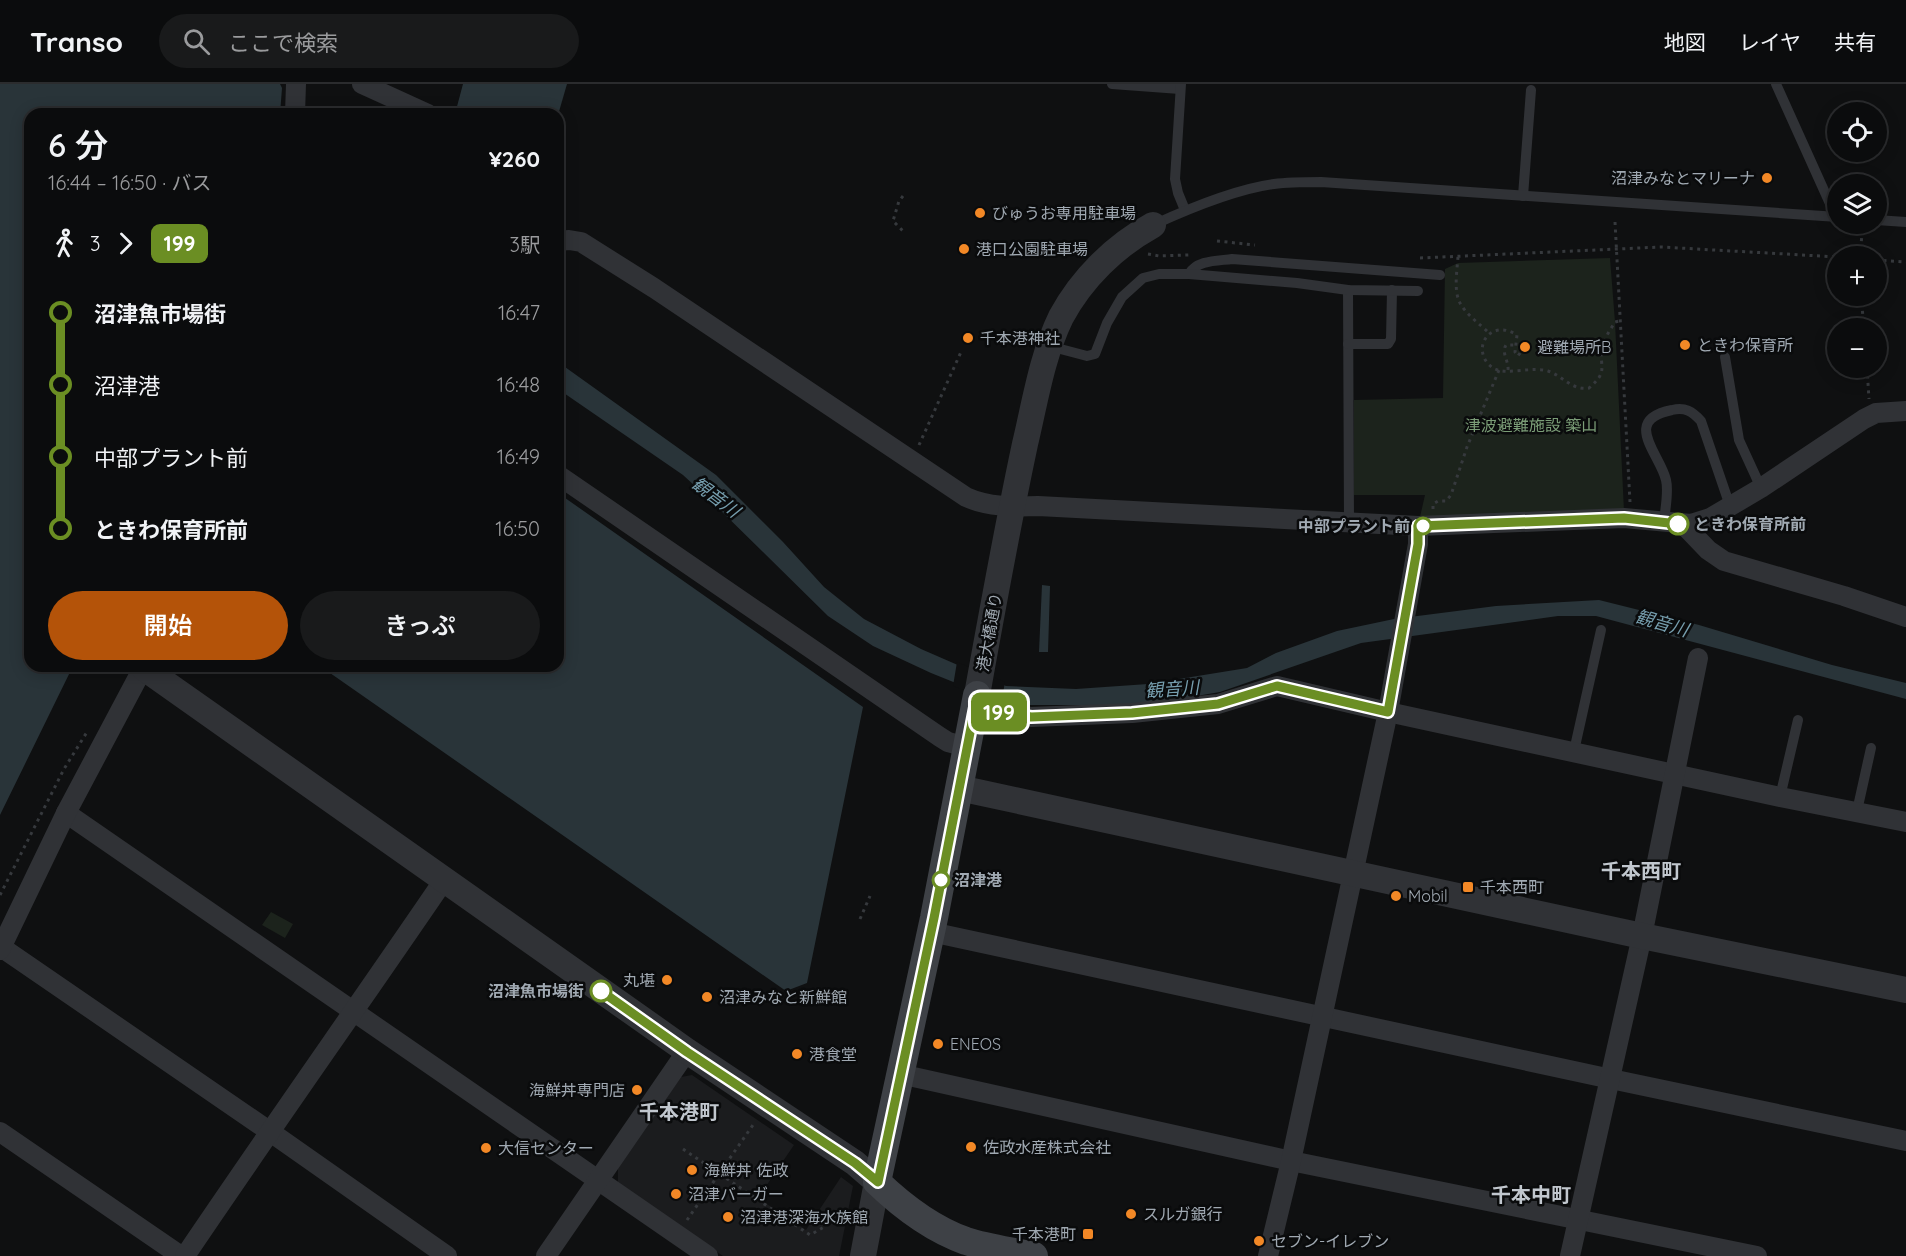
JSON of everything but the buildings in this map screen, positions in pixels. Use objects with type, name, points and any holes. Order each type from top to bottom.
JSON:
[{"type":"main road","name":"港大橋通り","points":[[878,1182],[931,932],[978,691]]},
{"type":"main road","points":[[878,1182],[904,1206],[951,1235],[986,1246],[1034,1256]]},
{"type":"street","points":[[295,108],[296,84]]},
{"type":"street","points":[[362,84],[415,108]]},
{"type":"street","name":"港大橋通り","points":[[978,691],[1012,507],[1049,346],[1061,318],[1086,281],[1114,252],[1154,225]]},
{"type":"street","points":[[564,240],[580,242],[654,288],[966,497],[978,502],[1012,507],[1038,506],[1425,526],[1630,519],[1684,525],[1698,522],[1761,488],[1871,415],[1906,411]]},
{"type":"street","points":[[564,479],[940,737],[948,742],[967,747]]},
{"type":"street","points":[[1684,525],[1708,550],[1724,561],[1844,596],[1906,617]]},
{"type":"street","points":[[1268,1256],[1354,874],[1388,712],[1418,544],[1425,526]]},
{"type":"street","points":[[1570,1256],[1642,936],[1698,658]]},
{"type":"street","points":[[141,672],[66,813],[0,949],[269,1131],[447,1256]]},
{"type":"street","points":[[151,672],[687,1052],[855,1163],[878,1182]]},
{"type":"street","points":[[978,691],[1031,717],[1132,713],[1218,704],[1277,686],[1780,797],[1906,822]]},
{"type":"street","points":[[959,788],[1642,936],[1906,990]]},
{"type":"street","points":[[66,813],[708,1256]]},
{"type":"street","points":[[0,1132],[183,1256],[444,880]]},
{"type":"street","points":[[931,932],[1906,1141]]},
{"type":"street","points":[[546,1256],[687,1052]]},
{"type":"street","points":[[900,1074],[1291,1161],[1756,1256]]},
{"type":"street","name":"港大橋通り","points":[[863,1256],[878,1182]]},
{"type":"lane","points":[[1113,84],[1180,86],[1175,178],[1185,210]]},
{"type":"lane","points":[[1776,84],[1827,195]]},
{"type":"lane","points":[[1523,196],[1532,90]]},
{"type":"lane","points":[[1154,225],[1185,210],[1247,190],[1293,182],[1827,216]]},
{"type":"lane","points":[[1887,221],[1906,222]]},
{"type":"lane","points":[[1189,274],[1193,268],[1203,263],[1232,259],[1440,275]]},
{"type":"lane","points":[[1049,346],[1087,356],[1095,354],[1113,310],[1131,288],[1143,279],[1158,274],[1189,274],[1297,283],[1348,290],[1418,291]]},
{"type":"lane","points":[[1348,290],[1348,522]]},
{"type":"lane","points":[[1348,344],[1388,344],[1391,339],[1392,290]]},
{"type":"lane","points":[[1725,357],[1739,440],[1761,488]]},
{"type":"lane","points":[[1664,522],[1666,480],[1651,448],[1646,430],[1650,419],[1660,412],[1685,409],[1701,421],[1730,506]]},
{"type":"lane","points":[[1574,752],[1601,630]]},
{"type":"lane","points":[[1780,797],[1798,720]]},
{"type":"lane","points":[[1857,811],[1871,748]]},
{"type":"path","points":[[903,196],[899,201],[893,221],[905,233]]},
{"type":"path","points":[[1615,222],[1630,519]]},
{"type":"path","points":[[1861,246],[1862,234]]},
{"type":"path","points":[[1217,241],[1257,246]]},
{"type":"path","points":[[1220,246],[1227,242]]},
{"type":"path","points":[[1419,258],[1616,248],[1687,248],[1827,256]]},
{"type":"path","points":[[1148,254],[1192,255]]},
{"type":"path","points":[[1458,257],[1459,301],[1490,333]]},
{"type":"path","points":[[1887,261],[1906,262]]},
{"type":"path","points":[[1520,353],[1520,356],[1516,355],[1517,335],[1512,332],[1496,330],[1484,340],[1482,350],[1485,358],[1490,365],[1499,370],[1548,371],[1578,388],[1589,388],[1602,374],[1602,349],[1615,322],[1619,321]]},
{"type":"path","points":[[1508,370],[1504,348],[1506,345],[1515,345]]},
{"type":"path","points":[[912,460],[961,352]]},
{"type":"path","points":[[1425,526],[1433,504],[1446,501],[1451,495],[1467,447],[1499,370]]},
{"type":"path","points":[[1868,378],[1871,415]]},
{"type":"path","points":[[0,895],[59,779],[87,732]]},
{"type":"path","points":[[860,919],[870,896]]},
{"type":"path","points":[[677,1235],[766,1105]]},
{"type":"path","points":[[683,1149],[810,1235],[824,1227]]},
{"type":"shaded area","points":[[692,1075],[794,1145],[758,1198],[806,1230],[841,1177],[853,1186],[839,1256],[723,1256],[618,1184],[618,1166],[681,1077]]},
{"type":"green space","name":"津波避難施設 築山","points":[[1610,258],[1624,511],[1420,517],[1425,495],[1354,495],[1354,400],[1443,398],[1445,269],[1458,263]]},
{"type":"green space","points":[[271,912],[293,924],[285,938],[262,925]]},
{"type":"water","points":[[0,84],[280,84],[282,88],[280,108],[24,108],[24,672],[70,672],[0,815]]},
{"type":"water","points":[[463,84],[567,84],[560,108],[457,108]]},
{"type":"water","name":"観音川","points":[[564,366],[716,475],[824,587],[864,619],[921,649],[1006,686],[1076,689],[1148,684],[1247,668],[1276,653],[1337,631],[1394,619],[1496,606],[1599,600],[1699,625],[1832,665],[1906,683],[1906,699],[1596,616],[1558,616],[1361,643],[1220,692],[1144,705],[1028,705],[1003,702],[931,673],[873,646],[828,616],[683,475],[564,393]]},
{"type":"water","points":[[564,497],[863,707],[807,983],[786,991],[329,672],[564,672]]},
{"type":"water","points":[[1042,585],[1050,586],[1048,652],[1039,652]]},
{"type":"pier","points":[[957,662],[1005,682],[1001,704],[953,686]]},
{"type":"bus line","name":"199","points":[[601,991],[687,1052],[855,1163],[878,1182],[934,918],[975,707],[1031,717],[1132,713],[1218,704],[1277,686],[1388,712],[1418,544],[1418,526],[1624,518],[1678,524]]},
{"type":"place","name":"沼津みなとマリーナ","points":[[1767,178]]},
{"type":"place","name":"びゅうお専用駐車場","points":[[980,213]]},
{"type":"place","name":"港口公園駐車場","points":[[964,249]]},
{"type":"place","name":"千本港神社","points":[[968,338]]},
{"type":"place","name":"ときわ保育所","points":[[1685,345]]},
{"type":"place","name":"避難場所B","points":[[1525,347]]},
{"type":"place","name":"ときわ保育所前","points":[[1678,524]]},
{"type":"place","name":"中部プラント前","points":[[1423,526]]},
{"type":"place","name":"沼津港","points":[[941,880]]},
{"type":"place","name":"千本西町","points":[[1468,887]]},
{"type":"place","name":"Mobil","points":[[1396,896]]},
{"type":"place","name":"丸堪","points":[[667,980]]},
{"type":"place","name":"沼津魚市場街","points":[[601,991]]},
{"type":"place","name":"沼津みなと新鮮館","points":[[707,997]]},
{"type":"place","name":"ENEOS","points":[[938,1044]]},
{"type":"place","name":"港食堂","points":[[797,1054]]},
{"type":"place","name":"海鮮丼専門店","points":[[637,1090]]},
{"type":"place","name":"佐政水産株式会社","points":[[971,1147]]},
{"type":"place","name":"大信センター","points":[[486,1148]]},
{"type":"place","name":"海鮮丼 佐政","points":[[692,1170]]},
{"type":"place","name":"沼津バーガー","points":[[676,1194]]},
{"type":"place","name":"スルガ銀行","points":[[1131,1214]]},
{"type":"place","name":"沼津港深海水族館","points":[[728,1217]]},
{"type":"place","name":"千本港町","points":[[1088,1234]]},
{"type":"place","name":"セブン-イレブン","points":[[1259,1241]]},
{"type":"district","name":"千本西町","points":[[1641,870]]},
{"type":"district","name":"千本港町","points":[[679,1111]]},
{"type":"district","name":"千本中町","points":[[1531,1194]]}]
